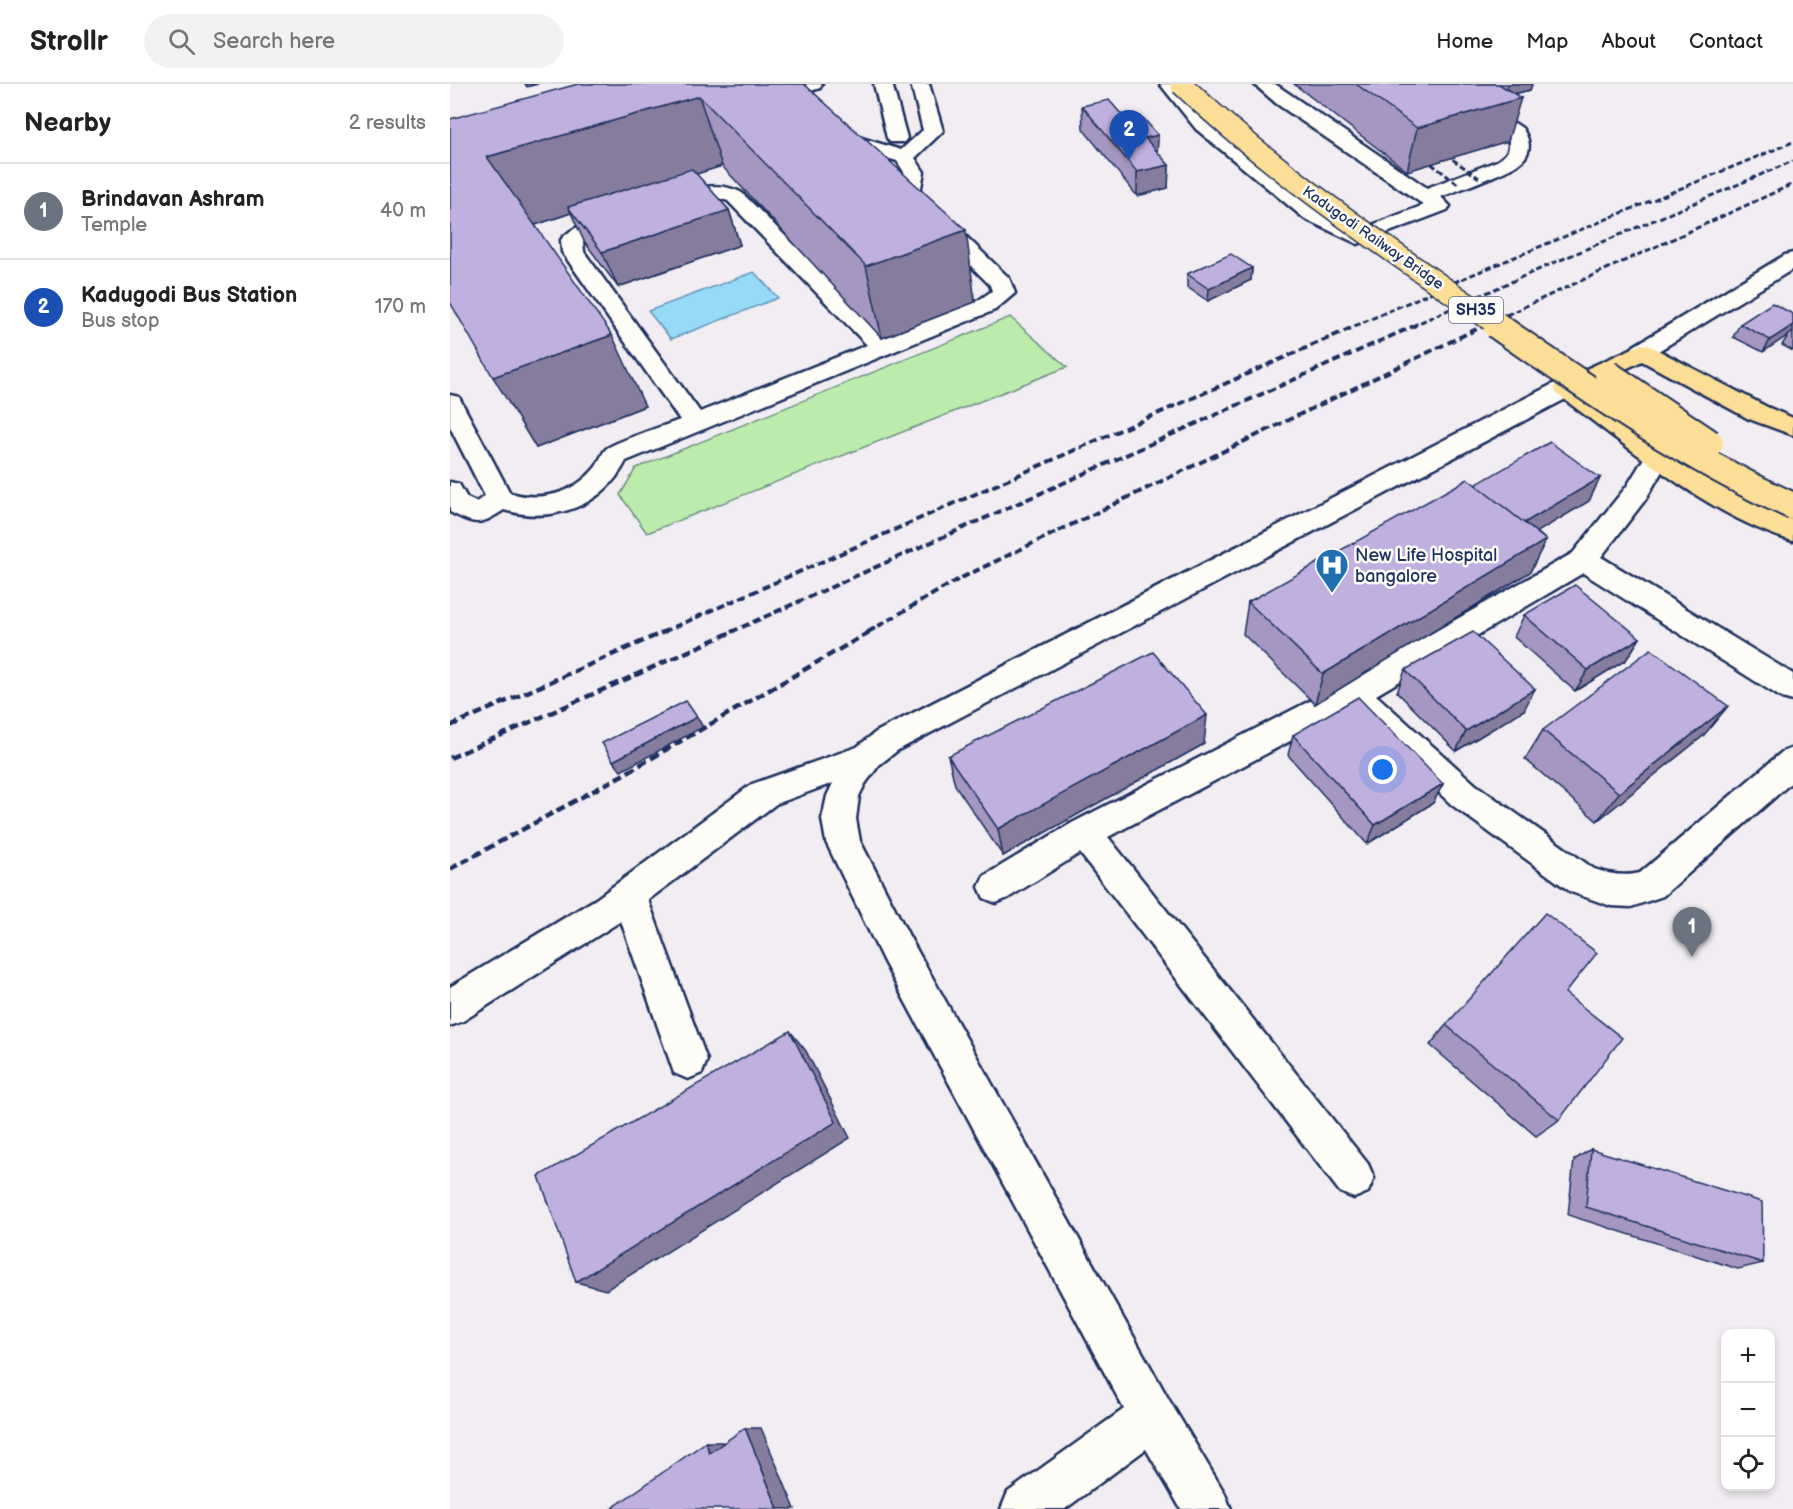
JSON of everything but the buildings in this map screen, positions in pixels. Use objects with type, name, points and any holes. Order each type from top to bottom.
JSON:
[{"type":"main road","name":"Kadugodi Railway Bridge","points":[[1181,84],[1234,134],[1311,195],[1657,436],[1751,488],[1793,506]]},
{"type":"main road","name":"SH35","points":[[1206,84],[1266,139],[1501,301]]},
{"type":"main road","points":[[1793,428],[1758,413],[1642,351],[1566,388],[1658,456],[1740,509],[1793,531]]},
{"type":"main road","points":[[1579,354],[1716,447],[1770,476],[1793,485]]},
{"type":"street","points":[[757,101],[813,84]]},
{"type":"street","points":[[450,403],[500,499],[514,505],[532,507],[551,505],[571,500],[589,491],[611,468],[616,455],[987,305],[1004,293],[1001,283],[909,193],[914,172],[900,147],[883,84]]},
{"type":"street","points":[[824,124],[851,141],[900,147],[933,131],[920,84]]},
{"type":"street","points":[[1169,84],[1203,125],[1303,207],[1358,238],[1440,206],[1263,84]]},
{"type":"street","points":[[1425,196],[1504,165],[1514,159],[1520,151],[1519,139],[1515,132],[1443,84]]},
{"type":"street","points":[[780,95],[798,106]]},
{"type":"street","points":[[695,423],[573,252],[572,240],[580,233],[689,197],[713,191],[726,192],[735,197],[883,347]]},
{"type":"street","points":[[1642,351],[1793,260]]},
{"type":"street","points":[[1207,1509],[1153,1416],[896,948],[843,842],[839,819],[843,796],[853,775],[868,756],[887,741],[1566,388]]},
{"type":"street","points":[[996,887],[1084,833],[1354,693],[1583,560],[1636,493],[1658,456]]},
{"type":"street","points":[[450,491],[456,504],[477,514],[500,499]]},
{"type":"street","points":[[1583,560],[1793,689]]},
{"type":"street","points":[[1354,693],[1464,795],[1583,881],[1611,890],[1631,891],[1651,885],[1793,761]]},
{"type":"street","points":[[450,1008],[629,895],[764,794],[868,756]]},
{"type":"street","points":[[1084,833],[1354,1178]]},
{"type":"street","points":[[629,895],[688,1060]]},
{"type":"street","points":[[1025,1509],[1153,1416]]},
{"type":"green space","points":[[1010,317],[1067,367],[647,533],[620,495],[636,468]]},
{"type":"water","points":[[754,272],[778,298],[671,339],[648,311]]},
{"type":"railway","points":[[1355,326],[1457,281],[1793,142]]},
{"type":"railway","points":[[1438,149],[1479,178]]},
{"type":"railway","points":[[1417,153],[1458,184]]},
{"type":"railway","points":[[1412,326],[1793,161]]},
{"type":"railway","points":[[1482,326],[1793,184]]},
{"type":"railway","points":[[663,632],[1358,325]]},
{"type":"railway","points":[[731,632],[1416,325]]},
{"type":"railway","points":[[868,632],[959,579],[1485,325]]},
{"type":"railway","points":[[450,726],[666,631]]},
{"type":"railway","points":[[450,758],[734,631]]},
{"type":"railway","points":[[450,869],[626,773],[871,631]]},
{"type":"place","name":"Kadugodi Bus Station","points":[[1129,160]]},
{"type":"place","name":"New Life Hospital bangalore","points":[[1332,594]]},
{"type":"place","name":"Brindavan Ashram","points":[[1692,957]]}]
